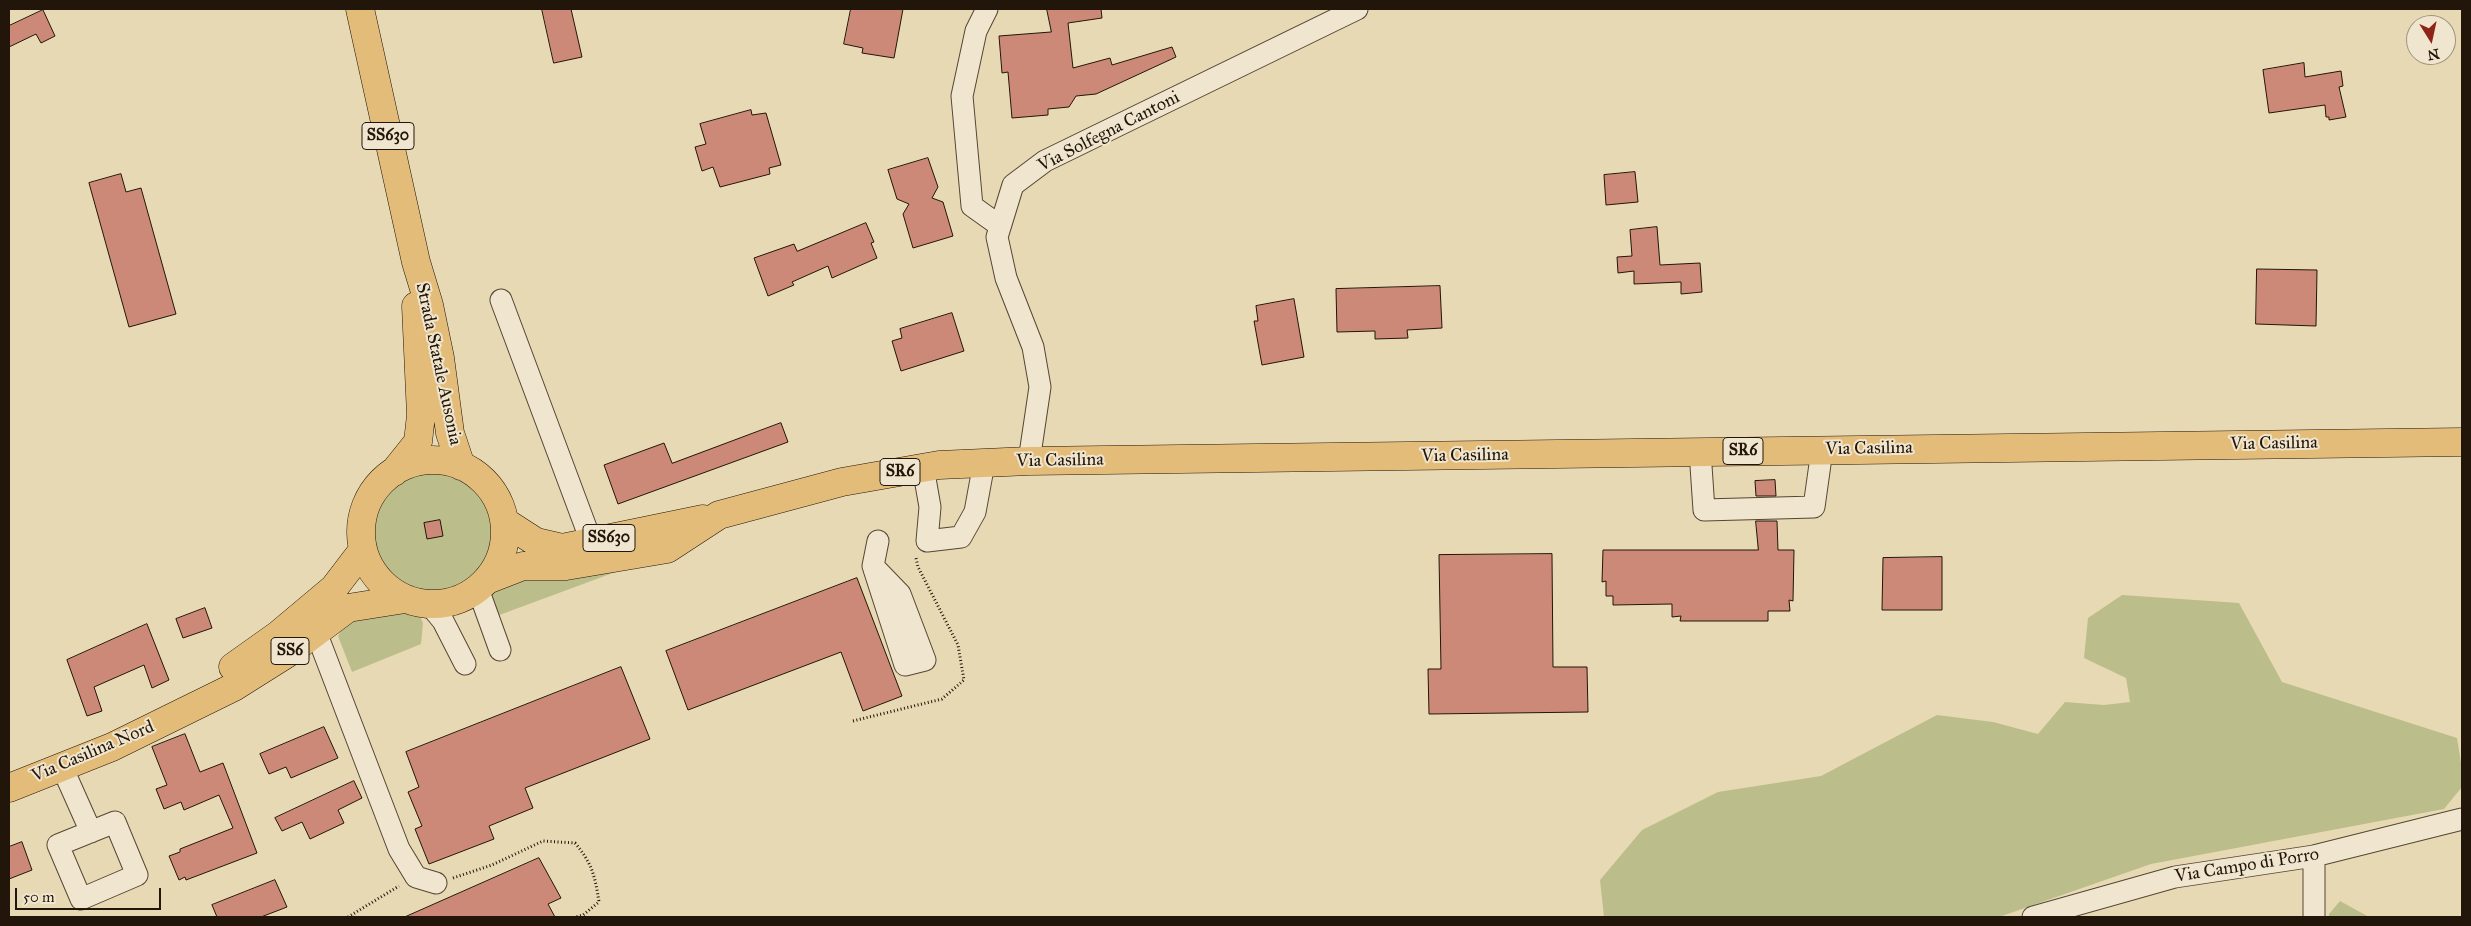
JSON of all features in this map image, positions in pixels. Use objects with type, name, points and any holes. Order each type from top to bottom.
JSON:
[{"type":"main road","name":"Strada Statale Ausonia","points":[[360,9],[416,262],[429,305],[440,358],[450,432],[461,466]]},
{"type":"main road","name":"Strada Statale Ausonia","points":[[394,472],[418,442],[421,415],[416,262]]},
{"type":"main road","name":"Via Casilina","points":[[482,585],[523,566],[566,566],[667,549],[719,515],[842,482],[923,467],[1029,461],[2462,442]]},
{"type":"main road","points":[[438,460],[461,466],[477,475],[490,488],[500,504],[505,522],[505,543],[498,563],[482,585],[463,598],[446,603],[417,601],[382,581],[372,570],[363,550],[361,532],[366,506],[380,484],[394,472],[415,463],[438,460]]},
{"type":"main road","name":"SS630","points":[[505,522],[536,542],[562,548],[591,541],[642,533],[719,515]]},
{"type":"main road","name":"Via Casilina Nord","points":[[177,715],[218,678],[308,611],[334,588],[363,550]]},
{"type":"main road","name":"Via Casilina Nord","points":[[9,788],[112,747],[234,687],[348,608],[417,601]]},
{"type":"street","points":[[987,9],[976,31],[962,96],[972,206],[1000,226]]},
{"type":"street","name":"Via Solfegna Cantoni","points":[[1029,461],[1040,387],[1033,347],[1006,278],[997,237],[1013,185],[1045,161],[1357,9]]},
{"type":"street","points":[[501,300],[591,541]]},
{"type":"street","points":[[1700,452],[1704,510],[1814,506],[1822,450]]},
{"type":"street","points":[[923,467],[930,507],[927,541],[961,537],[975,512],[984,463]]},
{"type":"street","points":[[873,566],[878,540]]},
{"type":"street","points":[[482,585],[500,650]]},
{"type":"street","points":[[417,601],[443,621],[465,664]]},
{"type":"street","points":[[316,632],[399,849],[416,877],[436,883]]},
{"type":"street","points":[[62,766],[91,832]]},
{"type":"street","name":"Via Campo di Porro","points":[[2032,917],[2175,877],[2314,856],[2462,819]]},
{"type":"street","points":[[2314,856],[2314,917]]},
{"type":"path","points":[[436,883],[492,865],[543,841],[575,843],[588,859],[596,884],[599,902],[583,915],[576,917]]},
{"type":"path","points":[[348,917],[416,877]]},
{"type":"green space","points":[[431,468],[455,472],[475,486],[489,506],[493,530],[489,554],[475,574],[455,588],[431,592],[407,588],[387,574],[373,554],[369,530],[373,506],[387,486],[407,472]]},
{"type":"green space","points":[[656,557],[494,617],[490,594],[498,583]]},
{"type":"green space","points":[[2122,595],[2239,603],[2282,682],[2457,738],[2462,769],[2462,787],[2444,809],[2151,864],[1999,917],[1604,917],[1600,880],[1642,830],[1718,792],[1821,776],[1937,715],[1993,722],[2038,734],[2065,702],[2104,705],[2130,702],[2126,678],[2084,658],[2088,618]]},
{"type":"green space","points":[[397,605],[417,610],[423,623],[421,644],[352,672],[338,636],[343,629],[356,619]]},
{"type":"green space","points":[[2340,901],[2369,917],[2329,917],[2329,914]]},
{"type":"building","points":[[542,9],[571,9],[582,57],[554,63]]},
{"type":"building","points":[[851,9],[903,9],[894,58],[862,53],[863,48],[844,44]]},
{"type":"building","points":[[1047,9],[1101,9],[1102,18],[1068,23],[1073,68],[1110,58],[1112,65],[1172,47],[1176,57],[1096,94],[1076,96],[1069,107],[1048,109],[1048,115],[1012,118],[1008,72],[1002,73],[999,36],[1051,32]]},
{"type":"building","points":[[43,10],[55,36],[41,43],[36,34],[9,47],[9,26]]},
{"type":"building","points":[[2304,63],[2305,77],[2341,71],[2343,86],[2339,87],[2346,117],[2329,120],[2329,117],[2326,117],[2325,105],[2269,113],[2263,70]]},
{"type":"building","points":[[751,110],[752,115],[766,113],[781,165],[769,168],[770,174],[720,187],[713,167],[702,171],[695,147],[706,144],[700,124]]},
{"type":"building","points":[[928,158],[938,187],[932,198],[943,202],[953,236],[913,248],[903,214],[909,204],[897,199],[888,170]]},
{"type":"building","points":[[1635,172],[1638,202],[1606,205],[1604,175]]},
{"type":"building","points":[[121,174],[126,192],[141,188],[176,314],[129,327],[89,183]]},
{"type":"building","points":[[866,223],[874,242],[871,243],[877,258],[832,278],[828,266],[792,282],[794,285],[768,296],[754,258],[794,244],[797,251]]},
{"type":"building","points":[[1657,227],[1660,265],[1700,263],[1702,292],[1681,294],[1681,282],[1634,284],[1634,271],[1618,273],[1617,257],[1632,256],[1630,230]]},
{"type":"building","points":[[2257,269],[2317,270],[2316,326],[2256,324]]},
{"type":"building","points":[[1440,286],[1442,328],[1407,330],[1408,338],[1375,339],[1375,331],[1337,332],[1336,289]]},
{"type":"building","points":[[1294,299],[1304,357],[1262,365],[1254,321],[1258,321],[1256,306]]},
{"type":"building","points":[[952,313],[964,351],[901,371],[892,341],[902,338],[900,329]]},
{"type":"building","points":[[781,423],[788,442],[618,504],[604,465],[664,443],[672,463]]},
{"type":"building","points":[[1775,480],[1776,496],[1756,496],[1755,481]]},
{"type":"building","points":[[440,520],[443,536],[427,539],[424,523]]},
{"type":"building","points":[[1756,521],[1777,521],[1778,550],[1794,550],[1793,601],[1789,600],[1790,611],[1768,611],[1768,621],[1680,621],[1681,616],[1672,617],[1672,604],[1613,605],[1613,596],[1606,596],[1606,581],[1602,582],[1603,550],[1758,550]]},
{"type":"building","points":[[1552,554],[1553,667],[1587,667],[1588,712],[1429,714],[1428,669],[1441,669],[1439,555]]},
{"type":"building","points":[[1942,557],[1942,610],[1882,610],[1883,558]]},
{"type":"building","points":[[857,578],[902,696],[863,711],[841,652],[688,710],[666,651]]},
{"type":"building","points":[[205,608],[212,628],[183,638],[176,619]]},
{"type":"building","points":[[147,624],[169,680],[152,688],[144,665],[94,687],[102,711],[87,716],[67,660]]},
{"type":"building","points":[[621,667],[650,739],[525,788],[533,808],[489,826],[494,839],[429,864],[415,829],[422,826],[408,792],[419,787],[406,752]]},
{"type":"building","points":[[324,727],[338,758],[291,778],[286,767],[269,774],[260,754]]},
{"type":"building","points":[[185,734],[200,772],[223,763],[257,853],[186,880],[185,877],[179,880],[169,856],[180,852],[180,849],[233,828],[219,795],[184,810],[181,802],[164,809],[156,789],[167,785],[152,747]]},
{"type":"building","points":[[354,781],[362,798],[338,810],[344,823],[310,839],[302,822],[282,831],[275,818]]},
{"type":"building","points":[[22,842],[32,870],[9,879],[9,847]]},
{"type":"building","points":[[539,858],[561,898],[548,904],[555,917],[405,917]]},
{"type":"building","points":[[275,880],[287,907],[261,917],[217,917],[212,905]]}]
